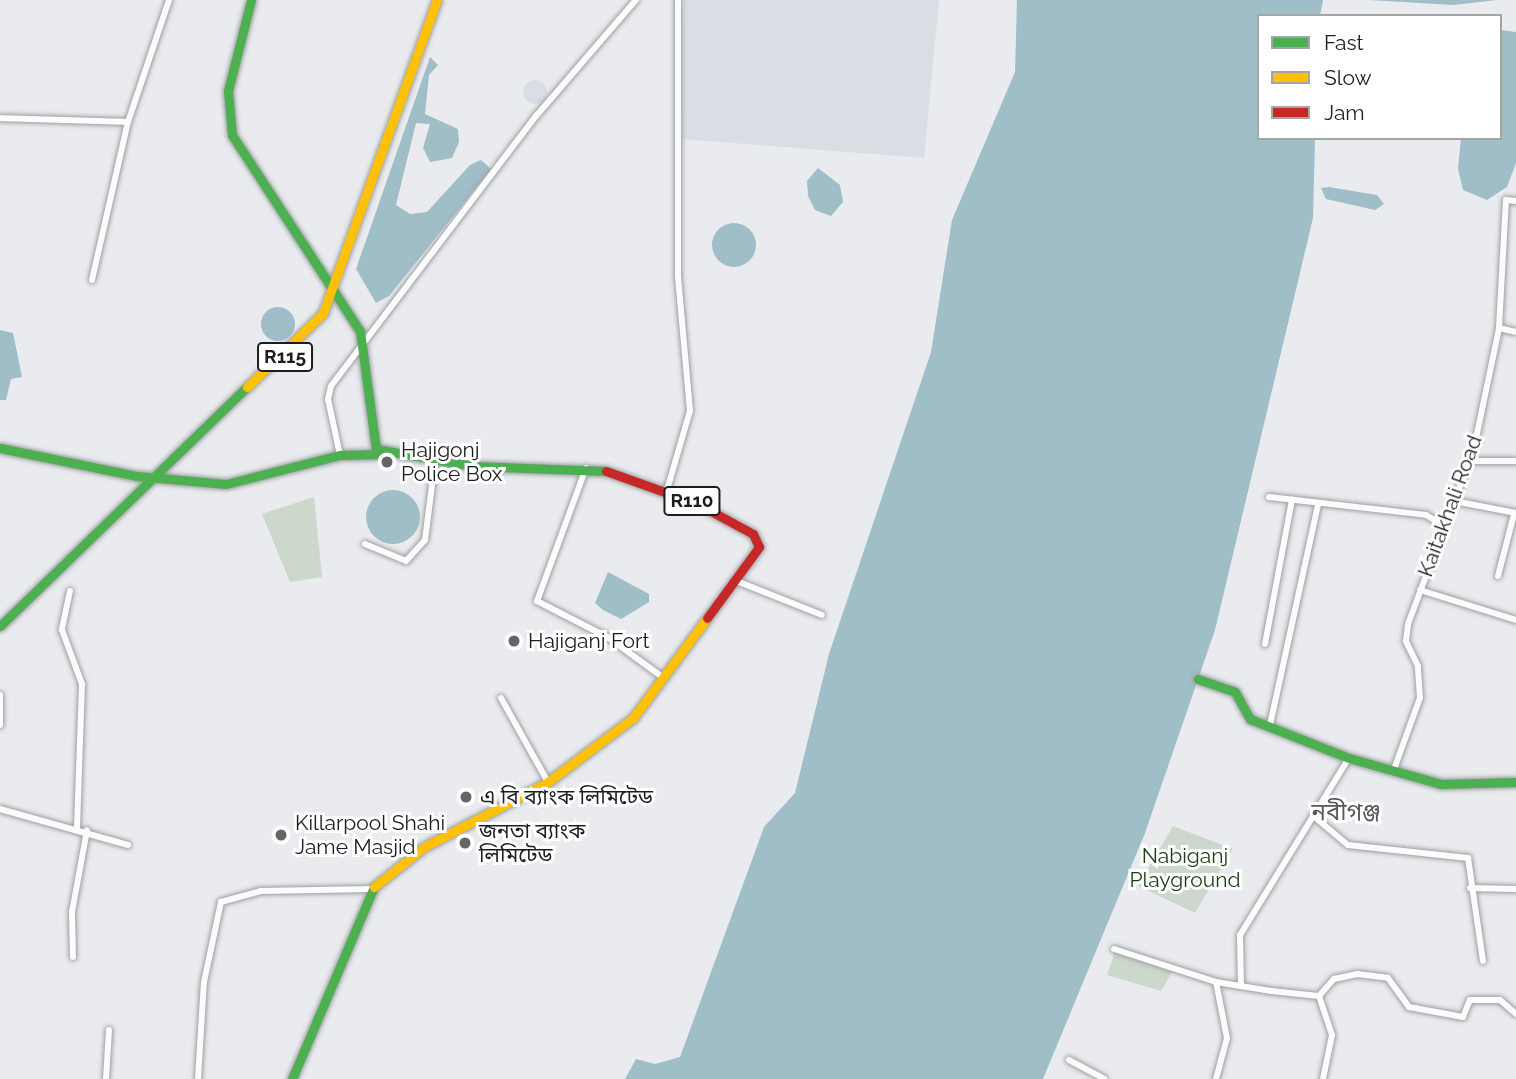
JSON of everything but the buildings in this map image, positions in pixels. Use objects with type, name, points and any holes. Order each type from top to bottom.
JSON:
[{"type":"main road","points":[[251,0],[228,91],[232,135],[337,287],[363,342],[370,434],[385,454]]},
{"type":"main road","name":"R115","points":[[0,626],[153,478],[309,334],[337,287],[437,0]]},
{"type":"main road","points":[[0,448],[153,478],[239,484],[340,455],[385,454]]},
{"type":"main road","name":"R110","points":[[292,1079],[372,889],[424,847],[548,782],[632,718],[739,582],[758,540],[667,490],[586,466],[435,462],[385,454]]},
{"type":"main road","points":[[1198,679],[1235,692],[1247,716],[1349,758],[1441,784],[1516,782]]},
{"type":"street","points":[[92,280],[128,122],[169,0]]},
{"type":"street","points":[[340,455],[329,393],[363,342],[537,116],[636,0]]},
{"type":"street","points":[[667,490],[690,411],[678,276],[678,0]]},
{"type":"street","points":[[0,118],[128,122]]},
{"type":"street","name":"Kaitakhali Road","points":[[1393,772],[1418,715],[1418,666],[1406,641],[1420,590],[1469,461],[1499,328],[1506,200],[1516,201]]},
{"type":"street","points":[[1499,328],[1516,332]]},
{"type":"street","points":[[1469,461],[1516,461]]},
{"type":"street","points":[[365,544],[406,561],[425,540],[435,462]]},
{"type":"street","points":[[586,466],[537,601],[609,638],[665,679]]},
{"type":"street","points":[[1269,497],[1426,515],[1444,526]]},
{"type":"street","points":[[1265,643],[1292,500]]},
{"type":"street","points":[[1454,501],[1515,514],[1498,576]]},
{"type":"street","points":[[1270,725],[1318,504]]},
{"type":"street","points":[[739,582],[822,615]]},
{"type":"street","points":[[1420,590],[1516,620]]},
{"type":"street","points":[[70,591],[62,630],[82,684],[77,827]]},
{"type":"street","points":[[0,695],[0,725]]},
{"type":"street","points":[[501,698],[548,782]]},
{"type":"street","points":[[1241,986],[1240,935],[1317,819],[1349,758]]},
{"type":"street","points":[[0,809],[77,827],[128,845]]},
{"type":"street","points":[[1317,819],[1348,845],[1468,858],[1483,961]]},
{"type":"street","points":[[73,957],[72,912],[87,830]]},
{"type":"street","points":[[1471,888],[1516,888]]},
{"type":"street","points":[[198,1079],[204,982],[221,902],[261,891],[372,889]]},
{"type":"street","points":[[1114,948],[1216,982],[1320,996]]},
{"type":"street","points":[[1320,996],[1334,979],[1357,974],[1388,978],[1409,1007],[1463,1017],[1470,1000],[1500,1000],[1516,1014]]},
{"type":"street","points":[[1216,982],[1227,1038],[1216,1079]]},
{"type":"street","points":[[1320,996],[1332,1035],[1323,1079]]},
{"type":"street","points":[[106,1079],[109,1030]]},
{"type":"street","points":[[1069,1060],[1104,1079]]},
{"type":"shaded area","points":[[684,0],[939,0],[924,158],[682,139]]},
{"type":"shaded area","points":[[535,80],[544,83],[547,92],[544,101],[535,104],[526,101],[523,92],[526,83]]},
{"type":"green space","points":[[314,497],[322,577],[290,582],[262,514]]},
{"type":"green space","name":"Nabiganj Playground","points":[[1173,826],[1233,849],[1195,913],[1138,886]]},
{"type":"green space","points":[[1115,952],[1172,972],[1161,991],[1107,975]]},
{"type":"water","points":[[1017,0],[1323,0],[1320,14],[1257,14],[1257,140],[1315,140],[1313,218],[1215,630],[1145,833],[1043,1079],[625,1079],[636,1059],[655,1064],[680,1057],[764,827],[795,793],[829,654],[931,352],[952,220],[1015,72]]},
{"type":"water","points":[[1369,0],[1497,0],[1454,5]]},
{"type":"water","points":[[1502,30],[1516,32],[1516,163],[1507,187],[1487,200],[1463,190],[1458,169],[1461,140],[1502,140]]},
{"type":"water","points":[[430,57],[438,65],[429,75],[425,114],[458,129],[459,142],[452,158],[430,162],[423,148],[430,124],[416,123],[396,205],[410,214],[427,212],[470,165],[481,160],[491,169],[389,296],[376,303],[356,269]]},
{"type":"water","points":[[818,168],[840,185],[843,202],[831,216],[815,210],[808,196],[807,181]]},
{"type":"water","points":[[1321,188],[1377,195],[1384,204],[1375,210],[1326,199]]},
{"type":"water","points":[[734,223],[750,229],[756,245],[750,261],[734,267],[718,261],[712,245],[718,229]]},
{"type":"water","points":[[278,307],[290,312],[295,324],[290,336],[278,341],[266,336],[261,324],[266,312]]},
{"type":"water","points":[[0,330],[13,333],[22,377],[11,379],[6,400],[0,400]]},
{"type":"water","points":[[393,490],[412,498],[420,517],[412,536],[393,544],[374,536],[366,517],[374,498]]},
{"type":"water","points":[[608,572],[649,594],[649,602],[621,619],[603,610],[595,603]]},
{"type":"traffic: fast","points":[[251,0],[228,91],[232,135],[360,331],[376,449],[473,466],[606,471]]},
{"type":"traffic: fast","points":[[0,626],[247,387]]},
{"type":"traffic: fast","points":[[0,448],[137,476],[226,484],[340,455],[385,454]]},
{"type":"traffic: fast","points":[[1198,679],[1235,692],[1250,719],[1349,758],[1441,784],[1516,782]]},
{"type":"traffic: fast","points":[[292,1079],[374,887]]},
{"type":"traffic: slow","points":[[247,387],[323,313],[437,0]]},
{"type":"traffic: slow","points":[[374,887],[424,847],[548,782],[633,718],[707,618]]},
{"type":"traffic: jam","points":[[606,471],[698,504],[753,534],[759,547],[707,618]]},
{"type":"place","name":"Hajigonj Police Box","points":[[387,462]]},
{"type":"place","name":"Hajiganj Fort","points":[[514,641]]},
{"type":"place","name":"এ বি ব্যাংক লিমিটেড","points":[[466,797]]},
{"type":"place","name":"Killarpool Shahi Jame Masjid","points":[[281,835]]},
{"type":"place","name":"জনতা ব্যাংক লিমিটেড","points":[[465,843]]},
{"type":"district","name":"নবীগঞ্জ","points":[[1346,812]]}]
